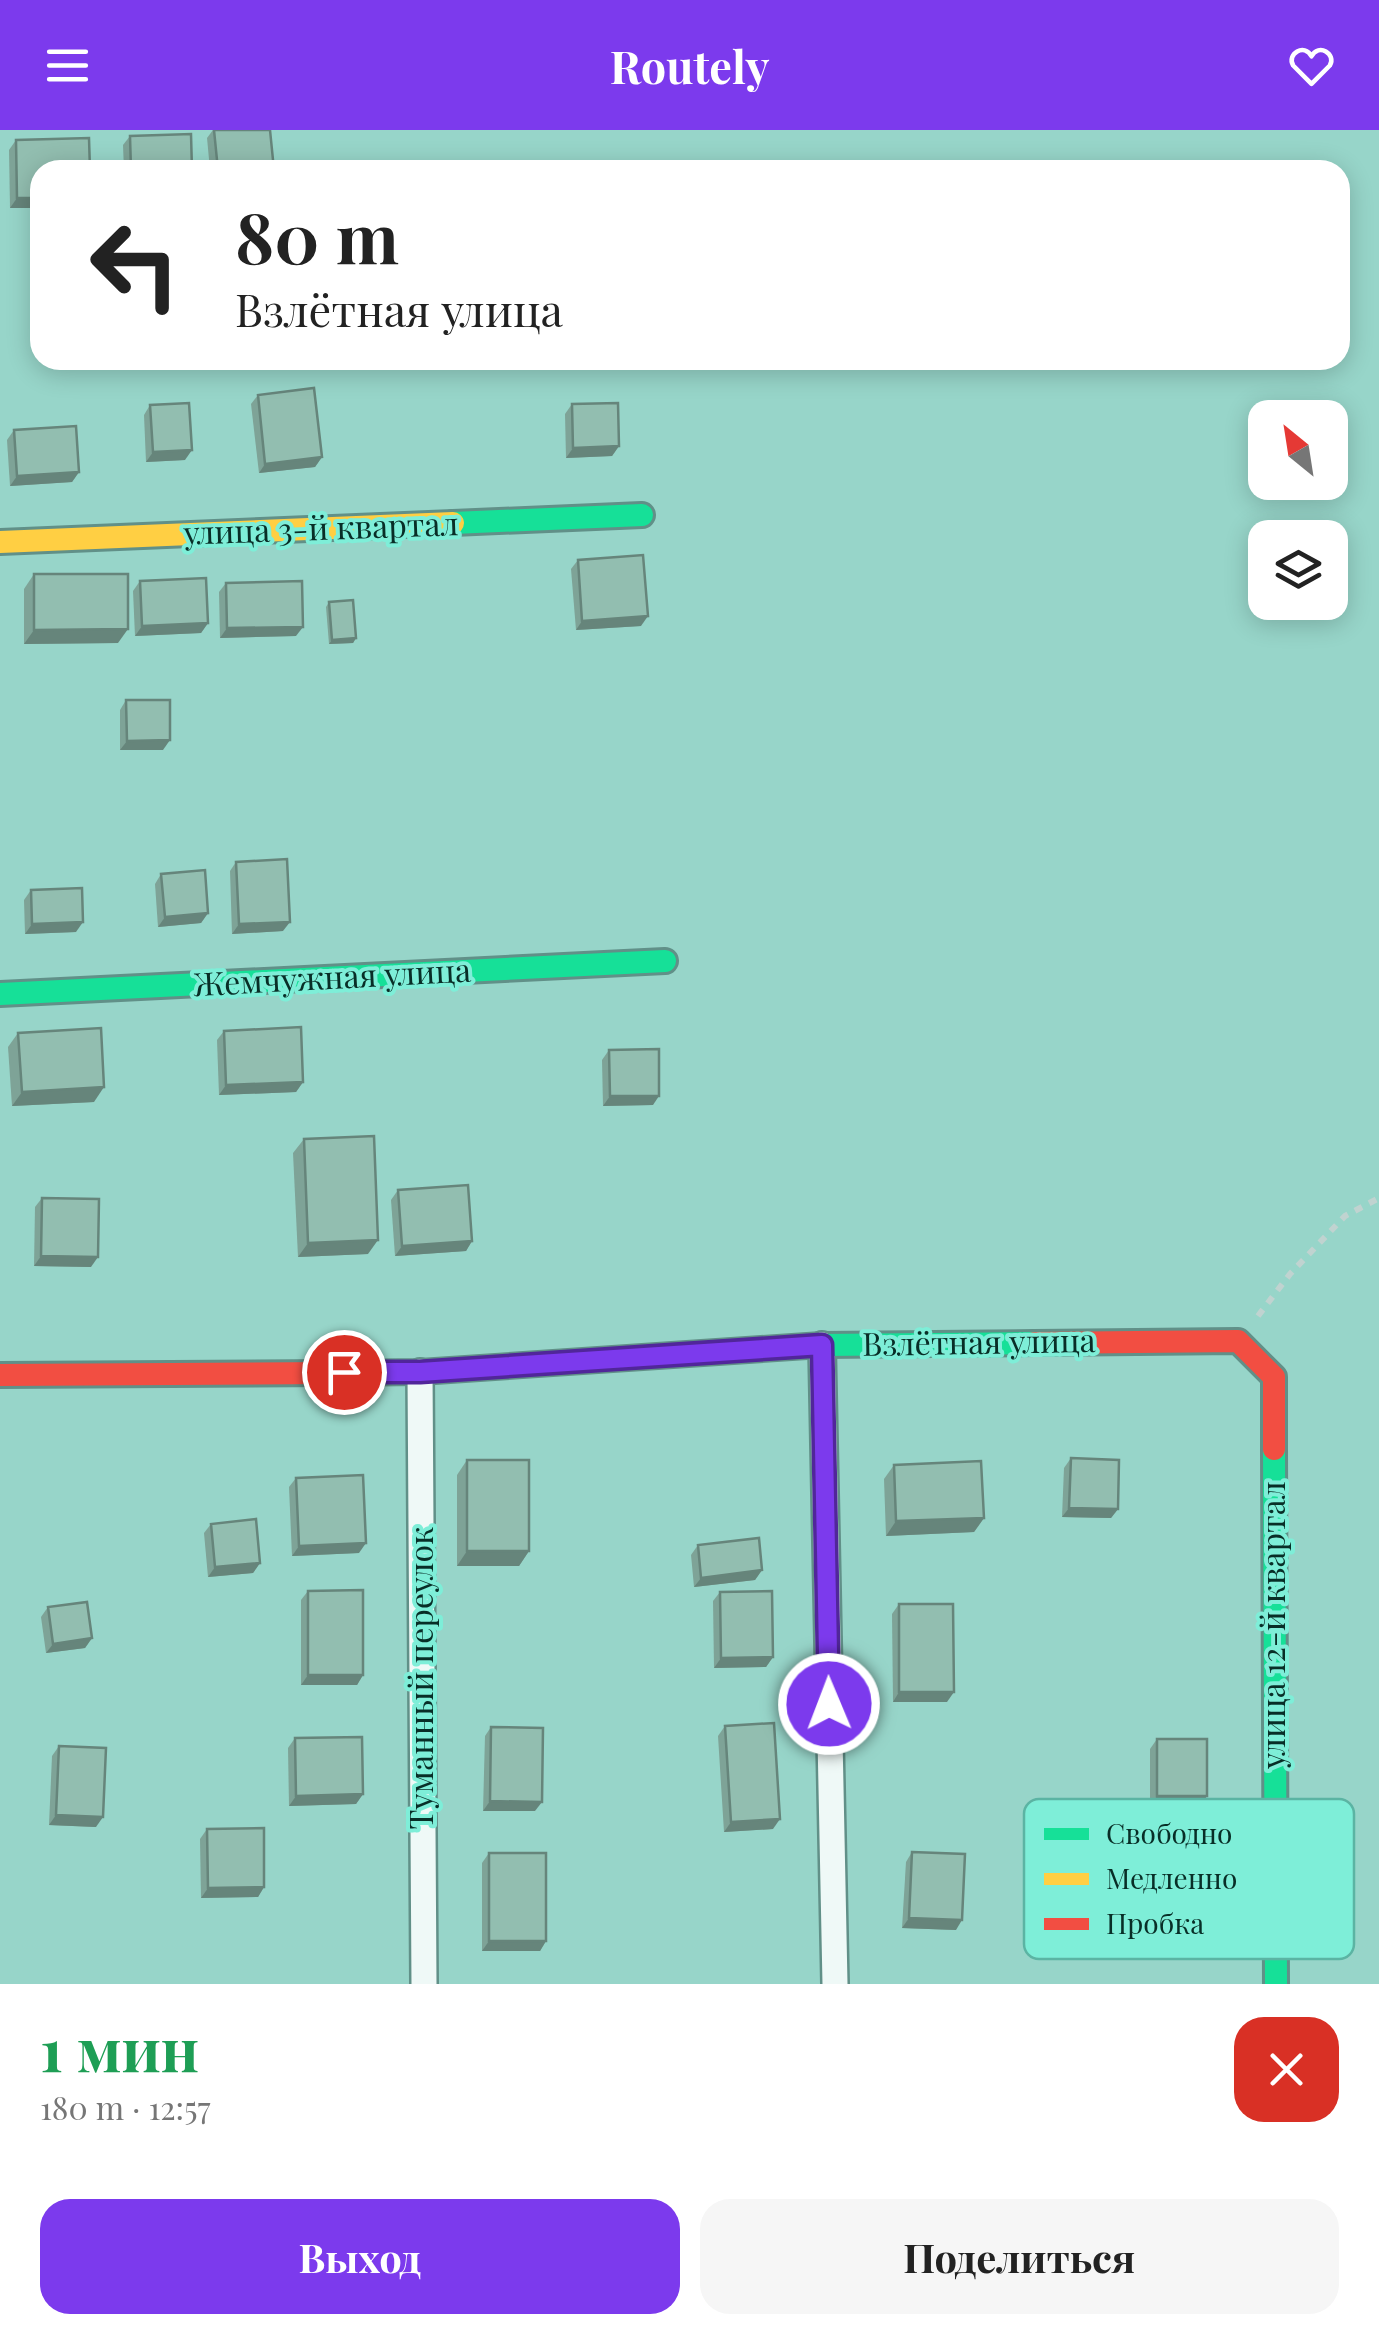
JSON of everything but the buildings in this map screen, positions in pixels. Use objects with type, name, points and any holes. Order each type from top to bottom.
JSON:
[{"type":"street","name":"улица 3-й квартал","points":[[0,542],[642,515]]},
{"type":"street","name":"Жемчужная улица","points":[[0,994],[664,961]]},
{"type":"street","name":"Взлётная улица","points":[[0,1376],[420,1372],[822,1345],[1238,1340]]},
{"type":"street","name":"улица 12-й квартал","points":[[1238,1340],[1274,1376],[1275,1799]]},
{"type":"street","points":[[822,1345],[834,1984]]},
{"type":"street","name":"Туманный переулок","points":[[420,1372],[424,1984]]},
{"type":"street","name":"улица 12-й квартал","points":[[1276,1959],[1276,1984]]},
{"type":"path","points":[[1238,1340],[1290,1274],[1345,1216],[1379,1198]]},
{"type":"traffic: fast","points":[[453,523],[642,515]]},
{"type":"traffic: fast","points":[[0,994],[665,961]]},
{"type":"traffic: fast","points":[[334,1373],[420,1372],[822,1345],[1035,1343]]},
{"type":"traffic: fast","points":[[1274,1449],[1275,1799]]},
{"type":"traffic: fast","points":[[1276,1959],[1276,1984]]},
{"type":"traffic: slow","points":[[0,542],[453,523]]},
{"type":"traffic: jam","points":[[1035,1343],[1238,1341],[1274,1377],[1274,1449]]},
{"type":"traffic: jam","points":[[0,1375],[334,1373]]},
{"type":"route","points":[[344,1372],[420,1372],[822,1345],[829,1704]]}]
